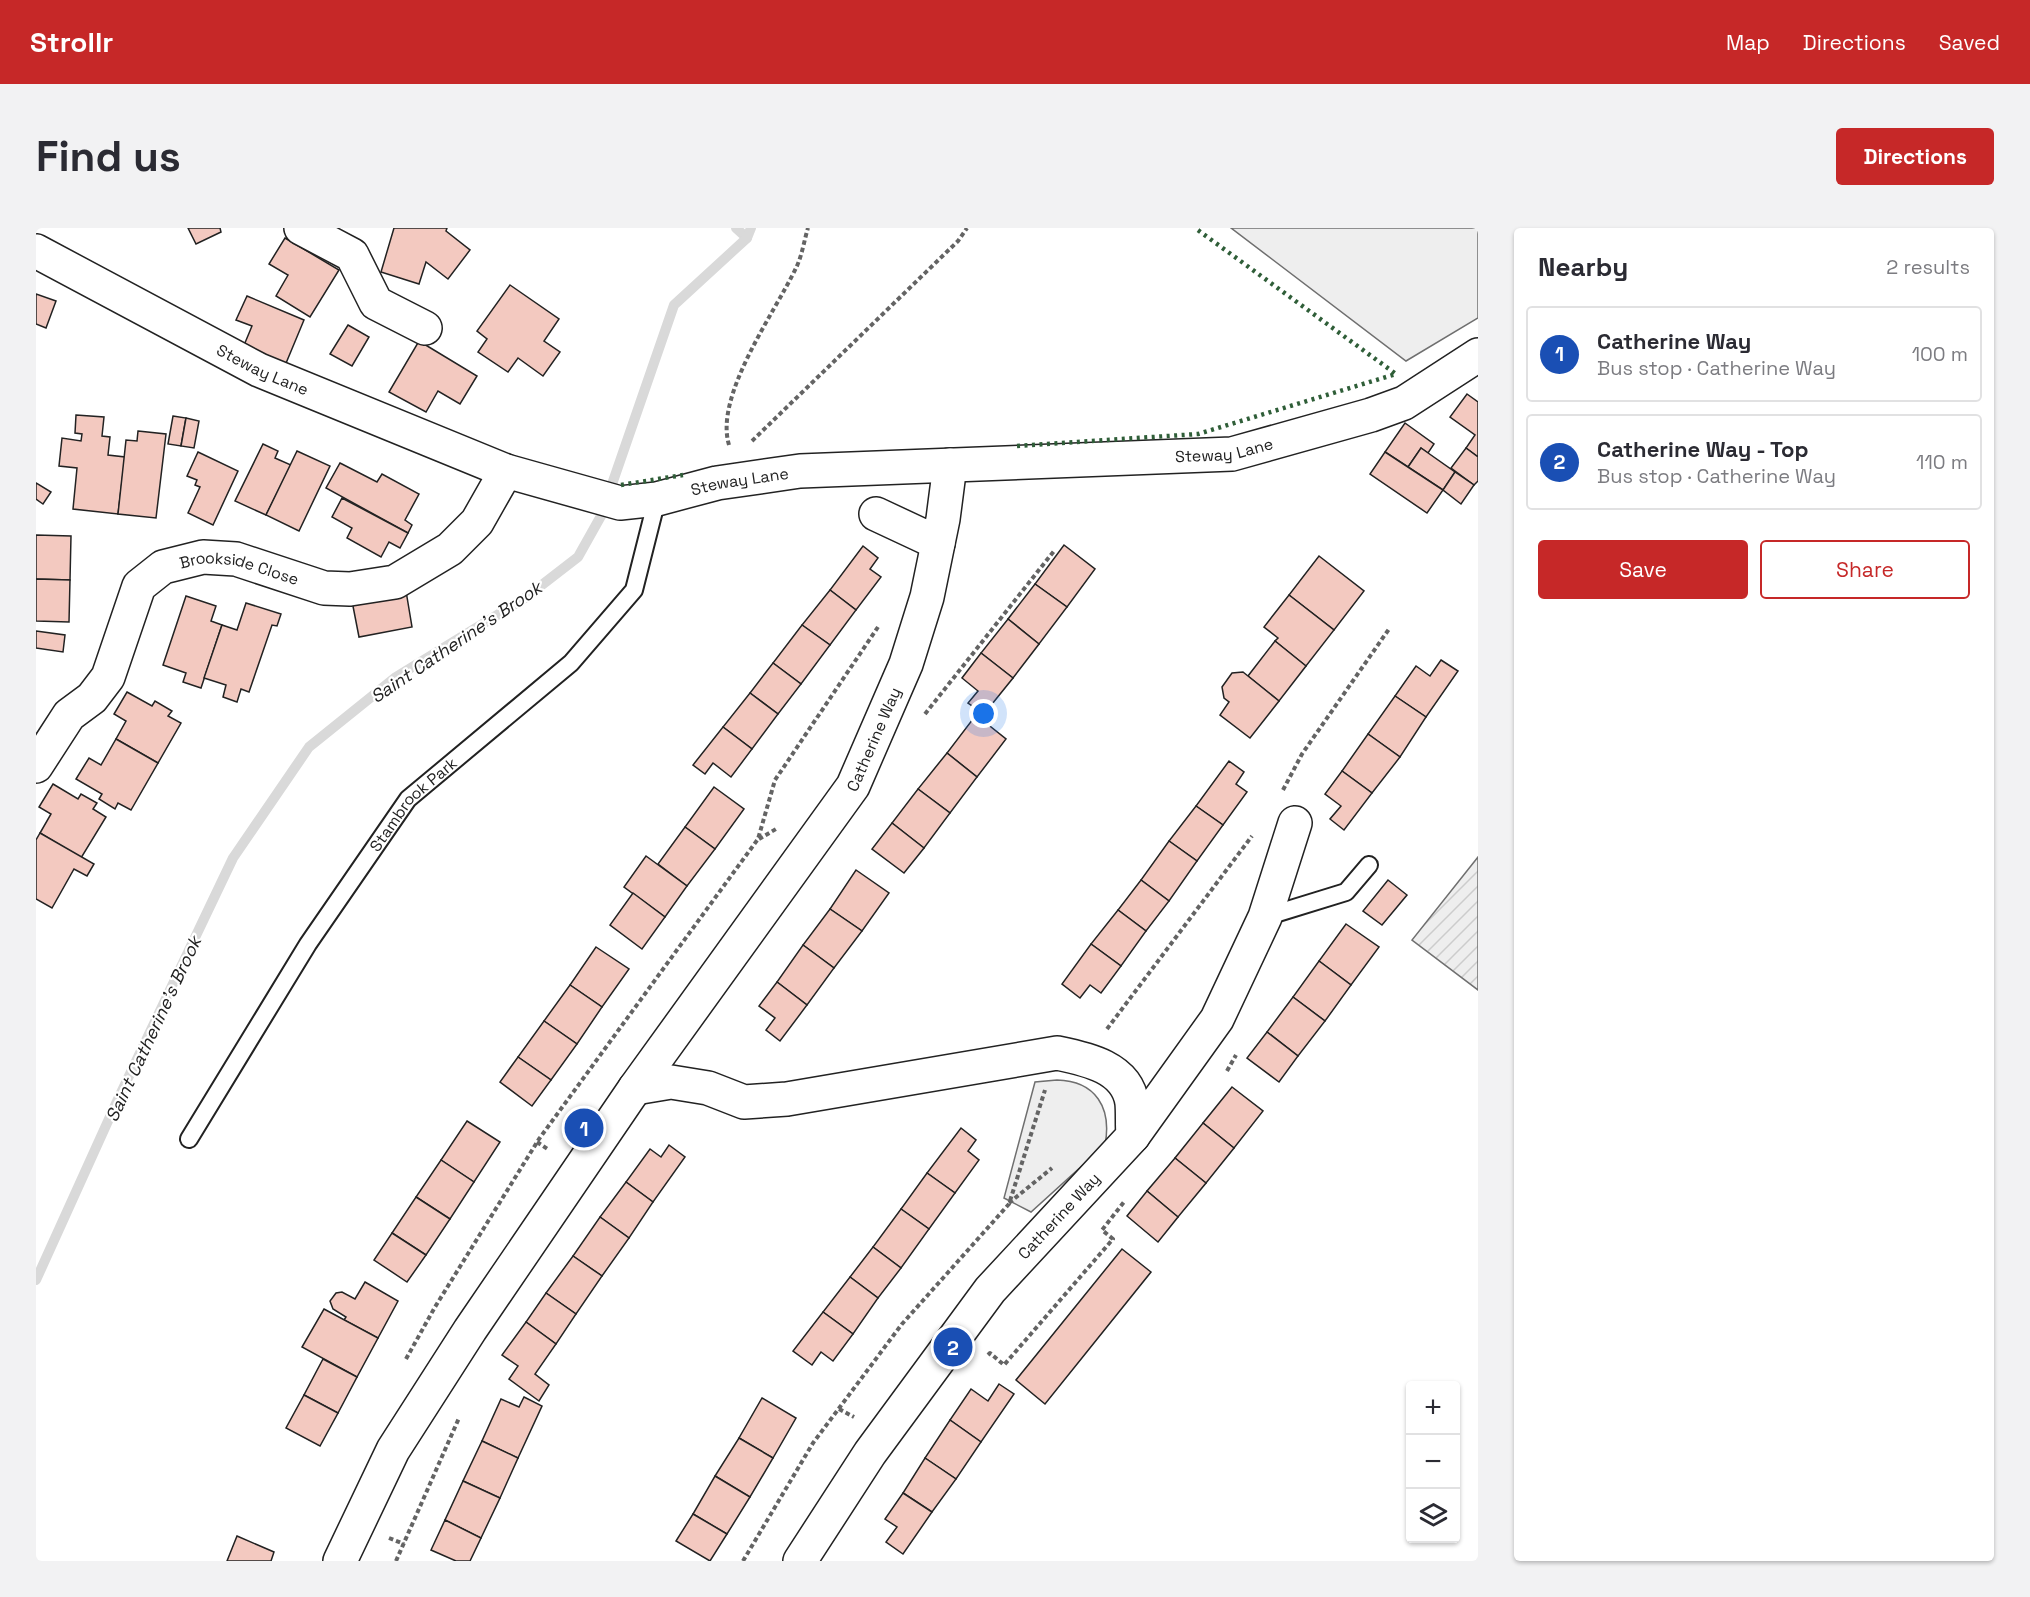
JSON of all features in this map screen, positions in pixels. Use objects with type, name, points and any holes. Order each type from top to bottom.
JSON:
[{"type":"street","points":[[301,228],[351,255],[376,303],[425,328]]},
{"type":"street","name":"Steway Lane","points":[[36,251],[260,370],[506,471],[620,502],[657,499],[717,483],[800,471],[1232,454],[1371,416],[1404,403],[1478,355]]},
{"type":"street","name":"Catherine Way","points":[[340,1561],[393,1450],[477,1320],[635,1088],[853,786],[906,664],[927,597],[950,465]]},
{"type":"street","name":"Brookside Close","points":[[36,766],[69,716],[92,698],[108,677],[139,586],[163,567],[203,556],[236,559],[324,588],[350,589],[395,582],[450,549],[477,522],[506,471]]},
{"type":"street","points":[[876,514],[938,543]]},
{"type":"street","name":"Catherine Way","points":[[800,1561],[870,1453],[990,1290],[1133,1136],[1217,1019],[1265,917],[1295,823]]},
{"type":"street","points":[[635,1088],[672,1082],[708,1088],[744,1102],[787,1100],[1071,1056],[1105,1066],[1125,1083],[1132,1101],[1133,1136]]},
{"type":"lane","name":"Stambrook Park","points":[[189,1139],[308,944],[408,799],[571,663],[634,590],[657,499]]},
{"type":"lane","points":[[1265,917],[1346,891],[1369,864]]},
{"type":"path","points":[[717,483],[719,470],[732,454],[724,430],[732,390],[798,265],[807,228]]},
{"type":"path","points":[[751,442],[838,360],[958,241],[967,228]]},
{"type":"path","points":[[918,721],[934,705],[1054,551]]},
{"type":"path","points":[[401,1368],[435,1307],[539,1139],[758,839],[775,780],[883,621]]},
{"type":"path","points":[[1281,792],[1302,754],[1389,629]]},
{"type":"path","points":[[743,1561],[813,1443],[902,1324],[1009,1204],[1071,1056],[1256,830]]},
{"type":"path","points":[[1222,1078],[1235,1060],[1237,1048]]},
{"type":"path","points":[[982,1362],[990,1353],[1004,1365],[1113,1239],[1102,1230],[1131,1194]]},
{"type":"path","points":[[396,1561],[459,1417]]},
{"type":"shaded area","points":[[1231,228],[1478,228],[1478,318],[1406,361]]},
{"type":"shaded area","points":[[1478,857],[1478,990],[1412,940]]},
{"type":"shaded area","points":[[1057,1080],[1082,1085],[1098,1099],[1106,1119],[1105,1145],[1031,1212],[1004,1198],[1035,1082]]},
{"type":"building","points":[[188,228],[220,228],[221,232],[196,244]]},
{"type":"building","points":[[394,228],[447,228],[446,231],[470,250],[448,279],[426,262],[419,284],[381,272]]},
{"type":"building","points":[[285,238],[339,270],[310,317],[276,296],[288,275],[269,264]]},
{"type":"building","points":[[510,285],[559,319],[544,341],[560,352],[543,376],[518,358],[508,372],[478,352],[487,339],[477,331]]},
{"type":"building","points":[[36,294],[56,301],[46,328],[36,324]]},
{"type":"building","points":[[247,296],[304,320],[284,368],[242,350],[252,326],[236,320]]},
{"type":"building","points":[[348,325],[369,337],[352,366],[330,354]]},
{"type":"building","points":[[419,341],[477,376],[460,404],[438,391],[426,412],[389,392]]},
{"type":"building","points":[[1467,394],[1478,402],[1478,457],[1466,448],[1475,435],[1450,417]]},
{"type":"building","points":[[76,415],[104,417],[102,436],[110,437],[108,455],[125,457],[118,514],[73,509],[77,468],[59,466],[62,438],[81,441],[82,434],[75,433]]},
{"type":"building","points":[[173,416],[186,418],[181,446],[168,444]]},
{"type":"building","points":[[186,418],[199,421],[194,448],[181,446]]},
{"type":"building","points":[[1405,423],[1434,444],[1428,453],[1421,448],[1408,467],[1385,452]]},
{"type":"building","points":[[138,431],[166,434],[156,518],[118,514],[126,440],[137,441]]},
{"type":"building","points":[[263,444],[278,451],[275,458],[291,465],[266,515],[235,501]]},
{"type":"building","points":[[1421,448],[1455,472],[1443,490],[1408,467]]},
{"type":"building","points":[[1466,448],[1478,457],[1478,481],[1474,485],[1451,468]]},
{"type":"building","points":[[297,451],[330,466],[299,531],[266,515]]},
{"type":"building","points":[[198,452],[238,471],[213,525],[188,513],[200,487],[195,485],[197,480],[187,476]]},
{"type":"building","points":[[1385,452],[1443,490],[1427,513],[1370,474]]},
{"type":"building","points":[[340,463],[377,482],[382,474],[419,494],[405,520],[412,525],[408,533],[326,488]]},
{"type":"building","points":[[1455,472],[1474,485],[1461,504],[1443,490]]},
{"type":"building","points":[[36,483],[51,492],[43,504],[36,499]]},
{"type":"building","points":[[342,498],[408,533],[400,548],[389,542],[381,557],[347,538],[352,528],[332,517]]},
{"type":"building","points":[[36,535],[71,536],[70,580],[36,579]]},
{"type":"building","points":[[1064,545],[1095,569],[1067,607],[1035,584]]},
{"type":"building","points":[[863,546],[878,558],[870,569],[881,577],[856,610],[830,590]]},
{"type":"building","points":[[1319,556],[1364,591],[1334,630],[1289,595]]},
{"type":"building","points":[[36,579],[70,580],[69,622],[36,621]]},
{"type":"building","points":[[1035,584],[1067,607],[1039,644],[1008,619]]},
{"type":"building","points":[[830,590],[856,610],[830,645],[802,625]]},
{"type":"building","points":[[406,591],[412,627],[359,637],[352,601]]},
{"type":"building","points":[[1289,595],[1334,630],[1306,666],[1275,641],[1278,638],[1264,627]]},
{"type":"building","points":[[186,596],[216,606],[211,621],[222,625],[201,688],[183,682],[186,673],[163,665]]},
{"type":"building","points":[[246,603],[281,614],[277,626],[272,625],[249,692],[241,689],[237,702],[223,697],[226,685],[204,678],[222,625],[237,630]]},
{"type":"building","points":[[1008,619],[1039,644],[1013,678],[981,653]]},
{"type":"building","points":[[802,625],[830,645],[801,684],[773,663]]},
{"type":"building","points":[[36,631],[65,635],[63,652],[36,648]]},
{"type":"building","points":[[1275,641],[1306,666],[1279,701],[1248,676]]},
{"type":"building","points":[[981,653],[1013,678],[984,714],[968,703],[978,691],[962,678]]},
{"type":"building","points":[[1441,660],[1458,671],[1426,717],[1395,696],[1416,666],[1430,676]]},
{"type":"building","points":[[773,663],[801,684],[778,714],[750,693]]},
{"type":"building","points":[[1243,672],[1279,701],[1250,738],[1220,715],[1229,702],[1224,698],[1222,687],[1232,673]]},
{"type":"building","points":[[127,692],[152,706],[155,701],[172,711],[168,716],[181,723],[158,763],[116,739],[126,721],[114,714]]},
{"type":"building","points":[[750,693],[778,714],[752,749],[723,727]]},
{"type":"building","points":[[1395,696],[1426,717],[1400,757],[1368,734]]},
{"type":"building","points":[[976,715],[1006,739],[977,777],[947,753]]},
{"type":"building","points":[[723,727],[752,749],[731,777],[713,763],[705,774],[693,765]]},
{"type":"building","points":[[1368,734],[1400,757],[1372,793],[1342,771]]},
{"type":"building","points":[[116,739],[158,763],[131,810],[118,803],[115,809],[99,799],[102,794],[76,779],[89,758],[101,765]]},
{"type":"building","points":[[947,753],[977,777],[950,813],[918,789]]},
{"type":"building","points":[[1229,761],[1244,772],[1236,784],[1247,792],[1223,825],[1196,806]]},
{"type":"building","points":[[1342,771],[1372,793],[1344,830],[1330,819],[1341,806],[1325,794]]},
{"type":"building","points":[[53,784],[78,799],[81,794],[97,803],[93,809],[106,817],[81,858],[40,833],[51,814],[39,807]]},
{"type":"building","points":[[714,787],[744,809],[715,849],[685,827]]},
{"type":"building","points":[[918,789],[950,813],[924,848],[892,823]]},
{"type":"building","points":[[1196,806],[1223,825],[1197,861],[1169,841]]},
{"type":"building","points":[[892,823],[924,848],[904,873],[872,849]]},
{"type":"building","points":[[685,827],[715,849],[687,886],[658,864]]},
{"type":"building","points":[[40,833],[94,864],[87,876],[74,869],[52,908],[36,899],[36,840]]},
{"type":"building","points":[[1169,841],[1197,861],[1169,901],[1141,880]]},
{"type":"building","points":[[646,856],[687,886],[665,917],[624,887]]},
{"type":"building","points":[[856,870],[889,893],[862,931],[830,909]]},
{"type":"building","points":[[1141,880],[1169,901],[1146,931],[1118,910]]},
{"type":"building","points":[[1388,880],[1407,895],[1382,925],[1363,911]]},
{"type":"building","points":[[633,893],[665,917],[642,949],[610,925]]},
{"type":"building","points":[[830,909],[862,931],[834,968],[803,945]]},
{"type":"building","points":[[1118,910],[1146,931],[1121,966],[1091,944]]},
{"type":"building","points":[[1346,924],[1379,947],[1351,985],[1319,961]]},
{"type":"building","points":[[1091,944],[1121,966],[1101,993],[1090,985],[1080,998],[1062,984]]},
{"type":"building","points":[[803,945],[834,968],[807,1005],[777,982]]},
{"type":"building","points":[[596,947],[629,969],[602,1007],[570,985]]},
{"type":"building","points":[[1319,961],[1351,985],[1325,1021],[1293,997]]},
{"type":"building","points":[[777,982],[807,1005],[780,1041],[766,1030],[775,1018],[759,1006]]},
{"type":"building","points":[[570,985],[602,1007],[577,1044],[544,1021]]},
{"type":"building","points":[[1293,997],[1325,1021],[1298,1056],[1267,1032]]},
{"type":"building","points":[[544,1021],[577,1044],[551,1080],[518,1057]]},
{"type":"building","points":[[1267,1032],[1298,1056],[1279,1082],[1247,1058]]},
{"type":"building","points":[[518,1057],[551,1080],[532,1106],[500,1082]]},
{"type":"building","points":[[1232,1087],[1263,1111],[1234,1148],[1203,1123]]},
{"type":"building","points":[[467,1121],[500,1142],[474,1182],[441,1160]]},
{"type":"building","points":[[1203,1123],[1234,1148],[1206,1183],[1175,1158]]},
{"type":"building","points":[[961,1128],[976,1140],[968,1151],[979,1160],[955,1193],[927,1173]]},
{"type":"building","points":[[669,1145],[685,1157],[653,1202],[626,1182],[650,1149],[661,1157]]},
{"type":"building","points":[[1175,1158],[1206,1183],[1178,1217],[1147,1191]]},
{"type":"building","points":[[441,1160],[474,1182],[450,1219],[416,1197]]},
{"type":"building","points":[[927,1173],[955,1193],[929,1229],[901,1209]]},
{"type":"building","points":[[626,1182],[653,1202],[629,1238],[600,1217]]},
{"type":"building","points":[[1147,1191],[1178,1217],[1158,1242],[1127,1216]]},
{"type":"building","points":[[416,1197],[450,1219],[426,1255],[392,1233]]},
{"type":"building","points":[[901,1209],[929,1229],[901,1268],[873,1247]]},
{"type":"building","points":[[600,1217],[629,1238],[602,1276],[573,1256]]},
{"type":"building","points":[[392,1233],[426,1255],[407,1282],[374,1260]]},
{"type":"building","points":[[873,1247],[901,1268],[878,1298],[850,1277]]},
{"type":"building","points":[[1122,1249],[1151,1272],[1045,1404],[1016,1380]]},
{"type":"building","points":[[573,1256],[602,1276],[576,1314],[546,1293]]},
{"type":"building","points":[[850,1277],[878,1298],[853,1334],[823,1312]]},
{"type":"building","points":[[365,1282],[398,1301],[378,1338],[344,1320],[346,1317],[333,1309],[330,1301],[336,1293],[342,1292],[355,1299]]},
{"type":"building","points":[[546,1293],[576,1314],[556,1344],[526,1322]]},
{"type":"building","points":[[324,1309],[378,1338],[357,1377],[302,1347]]},
{"type":"building","points":[[823,1312],[853,1334],[833,1361],[821,1352],[812,1365],[793,1351]]},
{"type":"building","points":[[526,1322],[556,1344],[535,1374],[549,1385],[539,1401],[509,1379],[518,1366],[502,1355]]},
{"type":"building","points":[[323,1359],[357,1377],[338,1413],[304,1395]]},
{"type":"building","points":[[999,1384],[1014,1394],[981,1442],[950,1420],[971,1389],[988,1401]]},
{"type":"building","points":[[304,1395],[338,1413],[320,1446],[286,1428]]},
{"type":"building","points":[[524,1397],[542,1406],[518,1458],[482,1441],[501,1399],[519,1407]]},
{"type":"building","points":[[762,1398],[796,1418],[773,1458],[739,1438]]},
{"type":"building","points":[[950,1420],[981,1442],[956,1479],[925,1458]]},
{"type":"building","points":[[739,1438],[773,1458],[750,1497],[715,1476]]},
{"type":"building","points":[[482,1441],[518,1458],[500,1498],[463,1481]]},
{"type":"building","points":[[925,1458],[956,1479],[932,1512],[903,1493]]},
{"type":"building","points":[[715,1476],[750,1497],[727,1534],[693,1514]]},
{"type":"building","points":[[463,1481],[500,1498],[481,1538],[445,1520]]},
{"type":"building","points":[[903,1493],[932,1512],[903,1554],[886,1542],[897,1527],[885,1519]]},
{"type":"building","points":[[693,1514],[727,1534],[710,1561],[676,1541]]},
{"type":"building","points":[[445,1520],[481,1538],[470,1561],[456,1561],[431,1550]]},
{"type":"building","points":[[237,1536],[274,1552],[271,1561],[227,1561]]},
{"type":"waterway","points":[[736,228],[747,238]]},
{"type":"waterway","name":"Saint Catherine's Brook","points":[[36,1280],[118,1099],[233,858],[309,747],[396,677],[525,598],[578,557],[601,516],[674,305],[747,238],[751,228]]},
{"type":"hedge","points":[[1017,446],[1198,434],[1396,374],[1195,228]]},
{"type":"hedge","points":[[621,485],[683,475]]},
{"type":"place","name":"Catherine Way","points":[[584,1128]]},
{"type":"place","name":"Catherine Way - Top","points":[[953,1347]]}]
